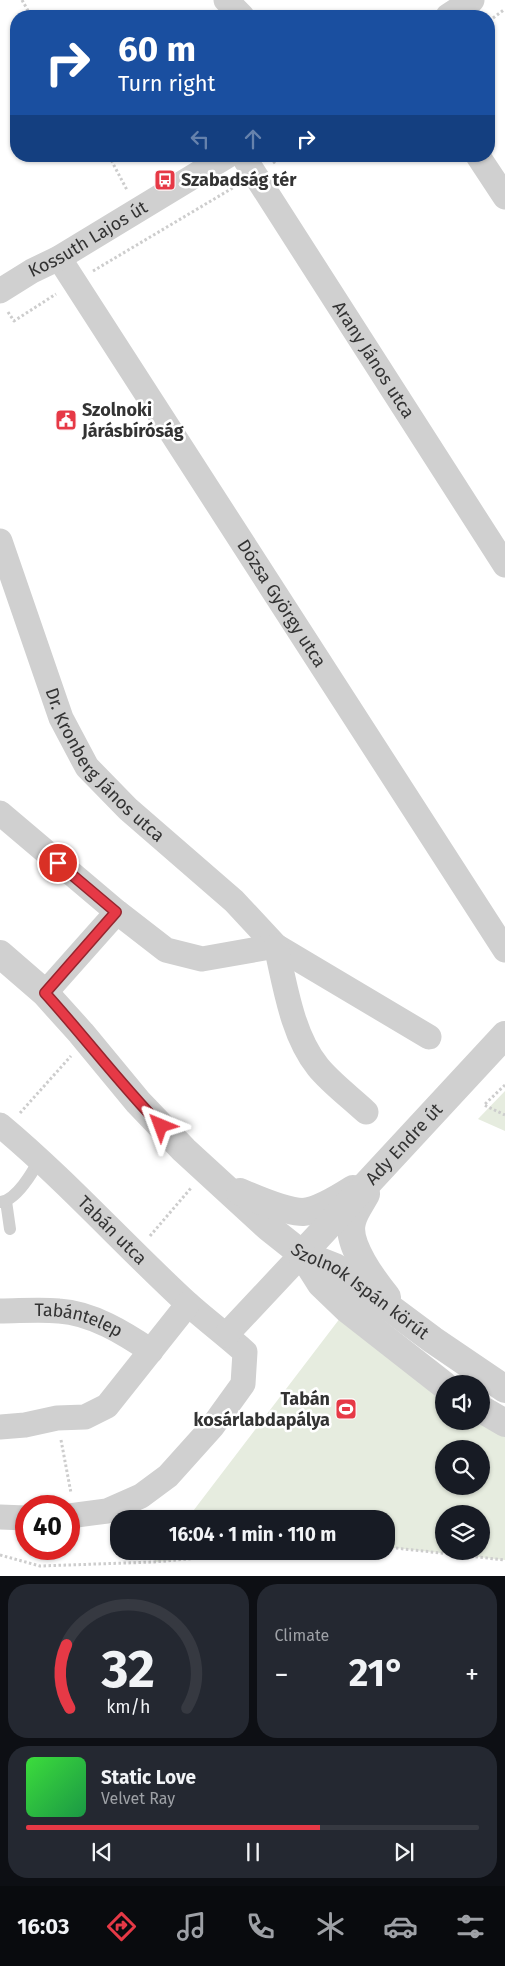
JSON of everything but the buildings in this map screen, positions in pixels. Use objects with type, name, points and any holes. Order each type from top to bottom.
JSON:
[{"type":"street","points":[[226,0],[236,10]]},
{"type":"street","name":"Kossuth Lajos út","points":[[2,298],[32,271],[59,258],[217,162]]},
{"type":"street","points":[[482,162],[505,197]]},
{"type":"street","name":"Arany János utca","points":[[249,165],[505,565]]},
{"type":"street","name":"Dózsa György utca","points":[[59,258],[505,950]]},
{"type":"street","name":"Dr. Kronberg János utca","points":[[0,541],[61,718],[87,767],[128,809],[234,901],[276,946],[429,1037]]},
{"type":"street","points":[[0,813],[116,912],[166,950],[202,959],[276,946],[289,1004],[305,1048],[318,1067],[366,1112]]},
{"type":"street","points":[[45,993],[116,912]]},
{"type":"street","points":[[0,954],[45,993],[138,1102],[215,1178],[268,1227],[302,1254],[226,1335],[244,1352],[243,1384],[212,1427],[168,1476],[141,1496],[107,1511],[80,1515]]},
{"type":"street","name":"Ady Endre út","points":[[302,1254],[505,1035]]},
{"type":"street","name":"Tabán utca","points":[[3,1127],[40,1158],[188,1304],[226,1335]]},
{"type":"street","points":[[215,1178],[267,1204],[304,1212],[336,1200],[377,1172]]},
{"type":"street","points":[[377,1172],[352,1223],[355,1248],[373,1280],[401,1315]]},
{"type":"street","name":"Szolnok Ispán körút","points":[[302,1254],[335,1267],[433,1340],[505,1389]]},
{"type":"street","name":"Szolnok Ispán körút","points":[[302,1254],[321,1284],[347,1309],[435,1378]]},
{"type":"street","points":[[0,1427],[25,1425],[57,1418],[84,1417],[107,1406],[188,1304]]},
{"type":"street","name":"Tabántelep","points":[[0,1312],[60,1311],[86,1317],[124,1333],[151,1351]]},
{"type":"street","points":[[490,1414],[505,1423]]},
{"type":"street","points":[[0,1517],[15,1518]]},
{"type":"lane","points":[[10,1229],[3,1202],[29,1178],[40,1158]]},
{"type":"path","points":[[112,162],[138,210]]},
{"type":"path","points":[[2,298],[14,321],[76,282],[249,165]]},
{"type":"path","points":[[3,1127],[86,1039]]},
{"type":"path","points":[[505,1085],[484,1105],[505,1115]]},
{"type":"path","points":[[136,1252],[215,1178]]},
{"type":"path","points":[[57,1418],[68,1495]]},
{"type":"path","points":[[395,1548],[505,1560]]},
{"type":"path","points":[[0,1555],[40,1566],[176,1560]]},
{"type":"shaded area","points":[[505,1091],[505,1131],[478,1119]]},
{"type":"shaded area","points":[[347,1309],[435,1378],[435,1430],[490,1430],[490,1423],[505,1423],[505,1560],[490,1558],[490,1505],[435,1505],[435,1552],[395,1548],[395,1510],[194,1510]]},
{"type":"shaded area","points":[[155,1560],[176,1560],[154,1562]]},
{"type":"place","name":"Szabadság tér","points":[[165,180]]},
{"type":"place","name":"Szolnoki Járásbíróság","points":[[66,420]]},
{"type":"place","name":"Tabán kosárlabdapálya","points":[[346,1409]]},
{"type":"route","points":[[58,863],[116,912],[45,993],[138,1102],[161,1126]]}]
